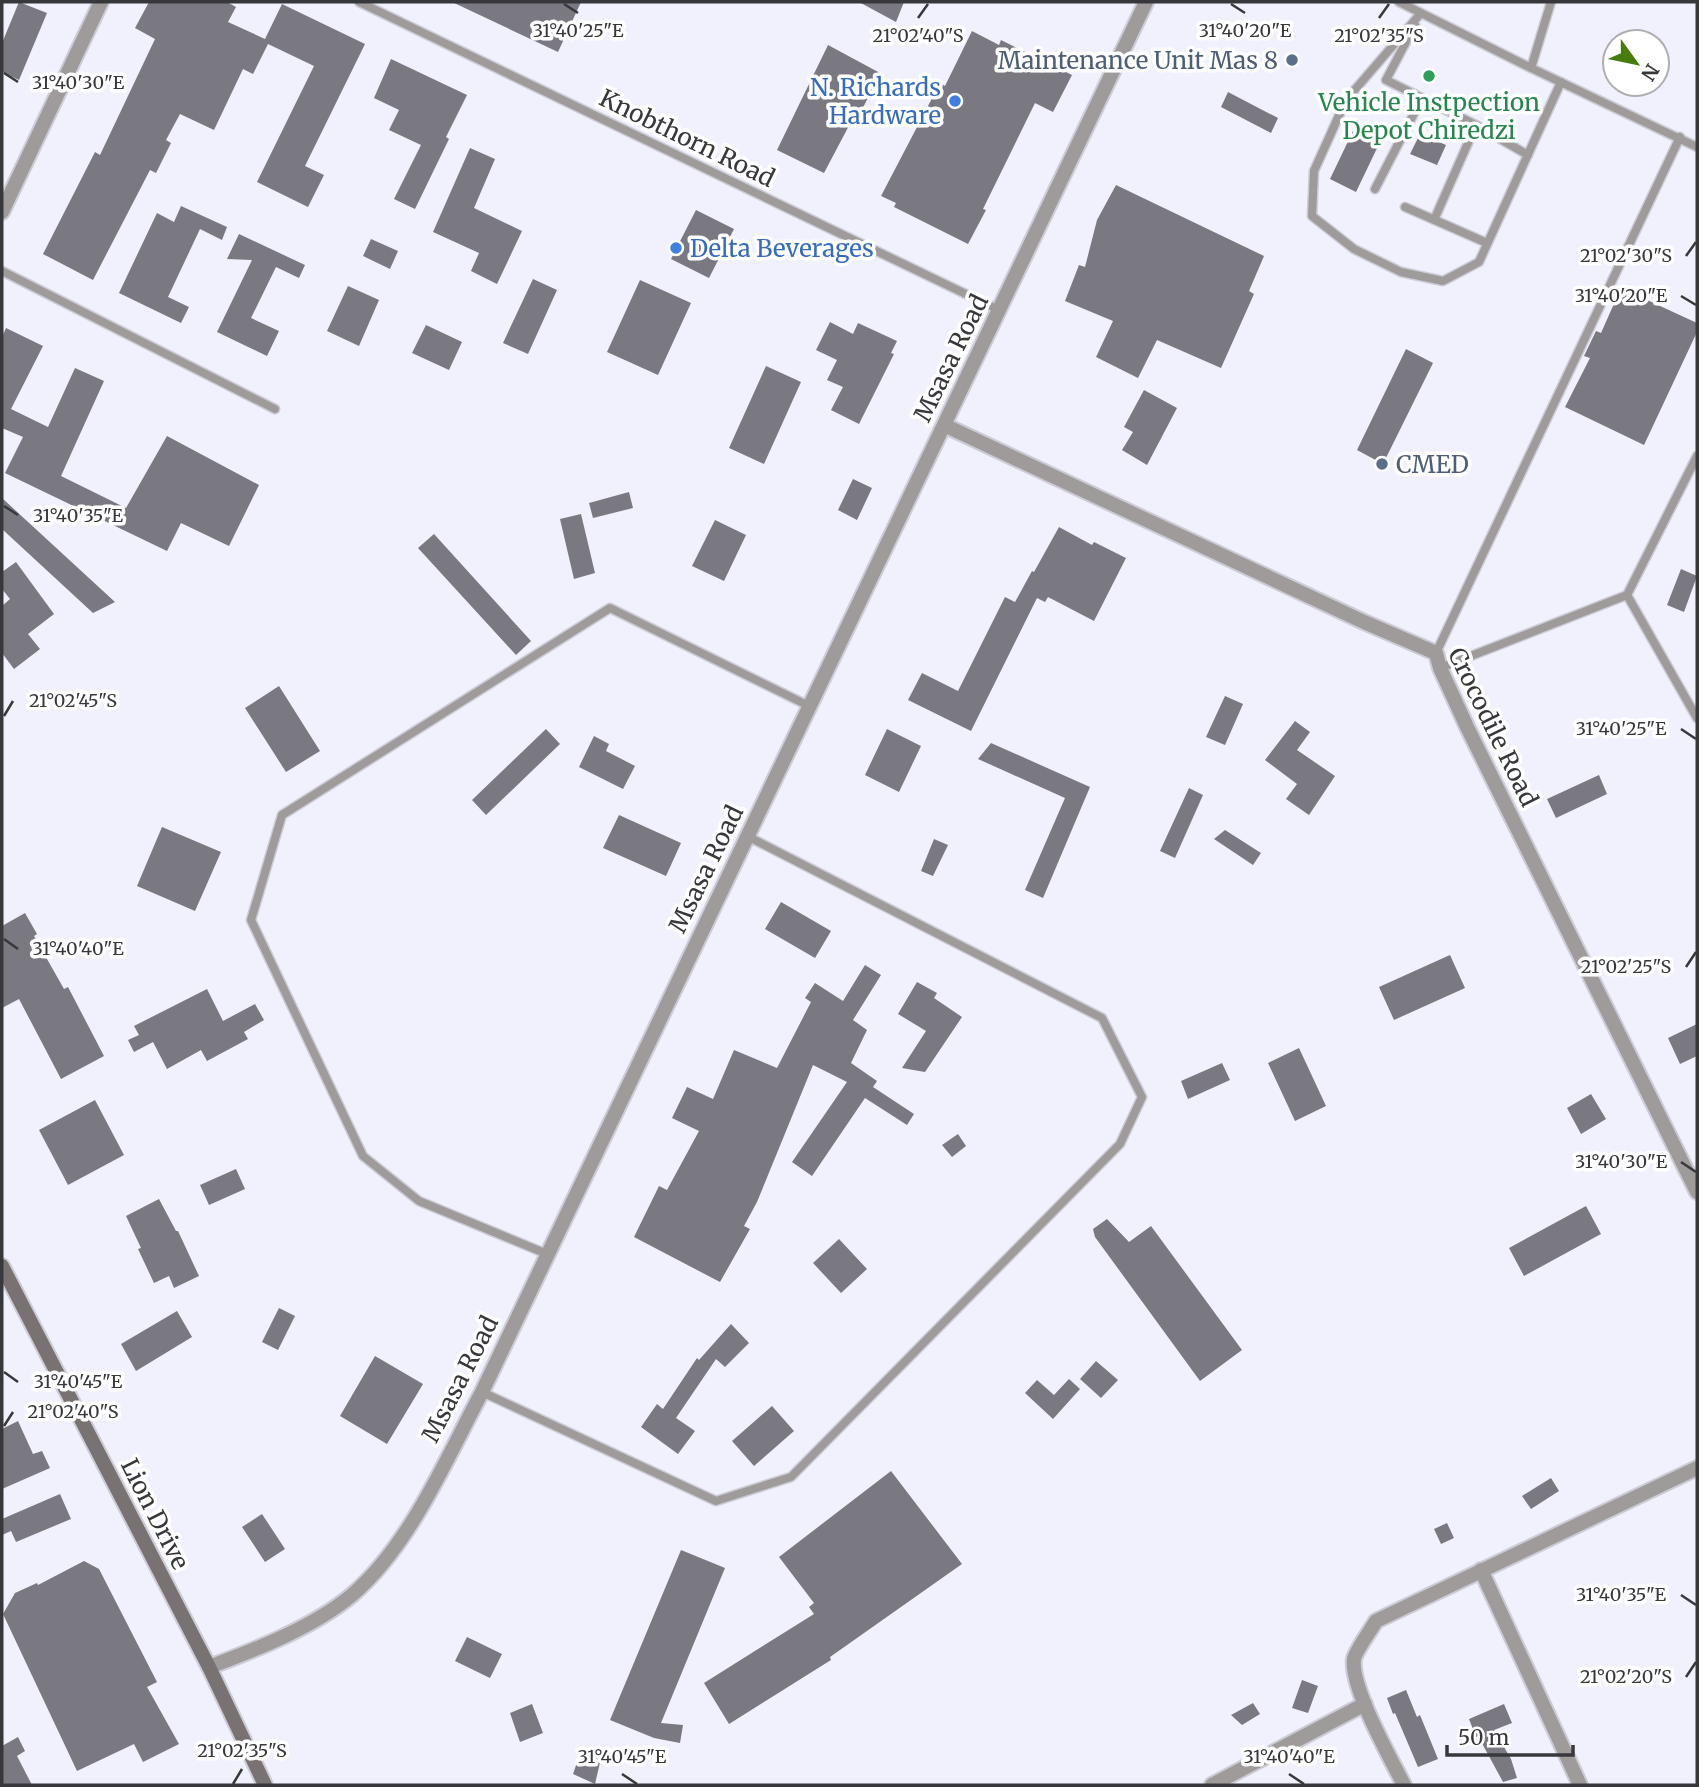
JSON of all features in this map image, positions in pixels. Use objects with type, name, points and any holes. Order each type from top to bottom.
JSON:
[{"type":"street","points":[[2,212],[101,2]]},
{"type":"street","name":"Msasa Road","points":[[209,1667],[250,1652],[304,1626],[351,1596],[379,1568],[404,1537],[482,1392],[1146,2]]},
{"type":"street","name":"Crocodile Road","points":[[944,425],[1364,622],[1436,653],[1440,668],[1467,727],[1696,1188]]},
{"type":"street","name":"Lion Drive","points":[[2,1265],[209,1667],[265,1785]]},
{"type":"street","points":[[1404,1785],[1365,1704],[1357,1677],[1354,1658],[1376,1622],[1697,1468]]},
{"type":"street","points":[[1481,1570],[1580,1785]]},
{"type":"street","points":[[1212,1785],[1365,1704]]},
{"type":"lane","name":"Knobthorn Road","points":[[359,2],[999,310]]},
{"type":"lane","points":[[1399,2],[1697,147]]},
{"type":"lane","points":[[1531,68],[1551,2]]},
{"type":"lane","points":[[1421,13],[1386,80],[1476,125],[1528,155]]},
{"type":"lane","points":[[1421,13],[1346,100],[1314,171],[1312,216],[1354,249],[1401,272],[1443,281],[1479,262],[1561,82]]},
{"type":"lane","points":[[1375,189],[1422,99]]},
{"type":"lane","points":[[1434,220],[1476,125]]},
{"type":"lane","points":[[1436,653],[1679,137]]},
{"type":"lane","points":[[1405,207],[1487,243]]},
{"type":"lane","points":[[2,271],[275,410]]},
{"type":"lane","points":[[1440,668],[1627,595],[1697,456]]},
{"type":"lane","points":[[1627,595],[1697,718]]},
{"type":"lane","points":[[548,1254],[419,1201],[363,1156],[251,920],[282,815],[611,608],[809,706]]},
{"type":"lane","points":[[482,1392],[716,1501],[791,1478],[1120,1144],[1142,1097],[1102,1018],[747,836]]},
{"type":"building","points":[[19,2],[47,13],[19,80],[2,72],[2,43]]},
{"type":"building","points":[[149,2],[227,2],[236,7],[228,22],[265,39],[282,4],[365,44],[305,166],[324,175],[308,207],[257,182],[314,66],[268,44],[253,74],[243,69],[214,130],[180,114],[166,140],[171,143],[156,173],[150,170],[93,280],[43,254],[95,152],[100,155],[155,39],[135,28]]},
{"type":"building","points":[[452,2],[581,2],[558,52]]},
{"type":"building","points":[[859,2],[904,2],[896,22]]},
{"type":"building","points":[[972,31],[999,45],[1001,40],[1072,75],[1053,112],[1035,103],[968,244],[894,207],[896,203],[881,196],[940,83],[945,86]]},
{"type":"building","points":[[828,45],[880,73],[856,122],[852,120],[824,173],[777,150]]},
{"type":"building","points":[[391,59],[467,95],[415,209],[394,199],[421,145],[389,130],[399,110],[374,98]]},
{"type":"building","points":[[1228,92],[1278,118],[1271,133],[1221,107]]},
{"type":"building","points":[[1353,131],[1379,144],[1356,192],[1330,179]]},
{"type":"building","points":[[1420,134],[1446,145],[1437,165],[1410,154]]},
{"type":"building","points":[[470,148],[495,159],[474,208],[522,231],[497,284],[471,271],[479,253],[433,232]]},
{"type":"building","points":[[1116,185],[1264,256],[1249,291],[1254,294],[1221,368],[1157,340],[1138,378],[1096,357],[1113,321],[1065,301],[1079,265],[1085,267],[1097,220]]},
{"type":"building","points":[[181,206],[227,227],[222,240],[200,229],[168,297],[189,307],[181,323],[119,293],[157,213],[174,222]]},
{"type":"building","points":[[696,210],[734,229],[709,278],[671,259]]},
{"type":"building","points":[[239,234],[305,265],[299,278],[276,267],[251,318],[279,331],[267,356],[217,332],[252,260],[227,259]]},
{"type":"building","points":[[371,239],[398,251],[390,269],[363,256]]},
{"type":"building","points":[[533,279],[557,290],[528,354],[503,343]]},
{"type":"building","points":[[640,280],[691,303],[658,375],[607,352]]},
{"type":"building","points":[[348,286],[379,300],[359,346],[327,331]]},
{"type":"building","points":[[1621,288],[1697,323],[1697,332],[1644,445],[1565,407],[1590,358],[1584,356],[1596,331],[1601,333]]},
{"type":"building","points":[[830,322],[853,334],[858,323],[897,341],[891,353],[894,354],[859,424],[831,410],[843,387],[827,380],[837,360],[816,350]]},
{"type":"building","points":[[426,325],[462,342],[449,370],[412,353]]},
{"type":"building","points":[[6,328],[43,346],[11,409],[48,427],[75,368],[104,381],[61,476],[126,508],[167,436],[259,485],[229,546],[181,523],[167,551],[5,473],[23,437],[2,428],[2,337]]},
{"type":"building","points":[[1406,349],[1433,363],[1383,464],[1357,450]]},
{"type":"building","points":[[766,366],[801,382],[764,464],[729,448]]},
{"type":"building","points":[[1144,390],[1177,408],[1147,465],[1122,450],[1133,432],[1124,427]]},
{"type":"building","points":[[853,479],[872,488],[857,520],[838,510]]},
{"type":"building","points":[[629,492],[633,508],[593,518],[589,503]]},
{"type":"building","points":[[2,498],[115,602],[93,613],[2,529]]},
{"type":"building","points":[[581,514],[595,573],[574,579],[560,519]]},
{"type":"building","points":[[715,520],[746,535],[724,581],[692,566]]},
{"type":"building","points":[[1059,527],[1092,545],[1094,542],[1126,558],[1094,621],[1048,597],[1045,602],[1037,598],[971,731],[908,700],[922,673],[958,691],[1005,597],[1015,602]]},
{"type":"building","points":[[434,534],[531,641],[516,655],[418,548]]},
{"type":"building","points":[[16,562],[54,614],[28,634],[40,649],[14,669],[2,653],[2,606],[10,599],[2,589],[2,572]]},
{"type":"building","points":[[1681,569],[1697,576],[1684,612],[1667,605]]},
{"type":"building","points":[[279,686],[320,751],[286,772],[245,708]]},
{"type":"building","points":[[1225,696],[1243,704],[1225,745],[1206,737]]},
{"type":"building","points":[[1295,721],[1310,732],[1297,750],[1335,776],[1309,815],[1286,799],[1297,784],[1265,760]]},
{"type":"building","points":[[546,729],[560,744],[486,815],[472,800]]},
{"type":"building","points":[[887,729],[921,746],[899,792],[865,775]]},
{"type":"building","points":[[594,736],[609,744],[606,751],[635,766],[623,789],[579,767]]},
{"type":"building","points":[[991,743],[1090,787],[1043,898],[1025,890],[1065,798],[978,759]]},
{"type":"building","points":[[1599,775],[1607,794],[1556,818],[1547,799]]},
{"type":"building","points":[[1189,788],[1203,795],[1175,858],[1160,851]]},
{"type":"building","points":[[619,815],[681,843],[666,876],[603,848]]},
{"type":"building","points":[[162,827],[221,852],[195,911],[137,886]]},
{"type":"building","points":[[1225,830],[1261,853],[1253,865],[1214,839]]},
{"type":"building","points":[[934,839],[948,845],[933,876],[921,871]]},
{"type":"building","points":[[781,902],[831,931],[815,958],[765,929]]},
{"type":"building","points":[[25,913],[37,934],[34,936],[64,989],[68,987],[104,1056],[61,1079],[19,999],[2,1008],[2,926]]},
{"type":"building","points":[[1450,955],[1465,988],[1394,1020],[1379,987]]},
{"type":"building","points":[[865,965],[881,975],[853,1020],[867,1030],[851,1063],[877,1081],[873,1087],[914,1114],[907,1125],[865,1098],[812,1176],[792,1162],[847,1082],[813,1065],[757,1202],[744,1226],[750,1229],[720,1282],[634,1237],[659,1186],[667,1190],[699,1131],[672,1118],[687,1087],[713,1099],[734,1050],[777,1068],[811,1002],[805,998],[815,983],[843,1001]]},
{"type":"building","points":[[917,982],[937,993],[934,998],[962,1017],[925,1072],[902,1068],[926,1031],[898,1014]]},
{"type":"building","points":[[207,989],[223,1021],[255,1004],[264,1020],[244,1032],[248,1039],[207,1061],[201,1050],[167,1069],[153,1042],[134,1052],[128,1040],[139,1035],[134,1026]]},
{"type":"building","points":[[1697,1024],[1697,1056],[1680,1064],[1668,1038]]},
{"type":"building","points":[[1299,1048],[1326,1106],[1295,1121],[1268,1063]]},
{"type":"building","points":[[1222,1063],[1230,1080],[1188,1099],[1181,1081]]},
{"type":"building","points":[[1591,1094],[1606,1119],[1581,1134],[1567,1108]]},
{"type":"building","points":[[95,1100],[124,1155],[68,1185],[39,1130]]},
{"type":"building","points":[[958,1134],[966,1146],[952,1157],[942,1145]]},
{"type":"building","points":[[236,1169],[245,1189],[209,1205],[200,1185]]},
{"type":"building","points":[[159,1199],[178,1231],[199,1276],[174,1288],[169,1276],[154,1283],[126,1216]]},
{"type":"building","points":[[1586,1206],[1601,1234],[1524,1276],[1509,1248]]},
{"type":"building","points":[[1107,1219],[1129,1242],[1151,1226],[1242,1350],[1200,1381],[1095,1237],[1093,1229]]},
{"type":"building","points":[[839,1239],[867,1269],[841,1293],[813,1263]]},
{"type":"building","points":[[279,1308],[295,1316],[278,1350],[262,1342]]},
{"type":"building","points":[[177,1311],[192,1337],[136,1371],[121,1344]]},
{"type":"building","points":[[731,1324],[749,1343],[725,1367],[716,1359],[676,1418],[695,1431],[678,1454],[641,1427],[657,1404],[663,1409],[697,1358],[699,1360]]},
{"type":"building","points":[[375,1356],[423,1384],[387,1444],[340,1416]]},
{"type":"building","points":[[1096,1361],[1118,1380],[1101,1398],[1080,1379]]},
{"type":"building","points":[[1069,1379],[1080,1389],[1053,1419],[1025,1393],[1037,1380],[1054,1395]]},
{"type":"building","points":[[772,1406],[794,1431],[754,1466],[732,1441]]},
{"type":"building","points":[[18,1421],[33,1454],[42,1451],[50,1468],[2,1489],[2,1429]]},
{"type":"building","points":[[891,1471],[962,1564],[830,1657],[831,1660],[729,1724],[704,1683],[814,1614],[809,1607],[814,1603],[779,1557]]},
{"type":"building","points":[[1551,1478],[1559,1491],[1531,1509],[1522,1496]]},
{"type":"building","points":[[60,1494],[71,1519],[16,1542],[11,1531],[2,1535],[2,1519]]},
{"type":"building","points":[[262,1514],[285,1549],[265,1562],[242,1527]]},
{"type":"building","points":[[1447,1523],[1454,1538],[1441,1544],[1434,1529]]},
{"type":"building","points":[[681,1550],[725,1568],[661,1723],[683,1725],[680,1743],[654,1738],[610,1720]]},
{"type":"building","points":[[84,1561],[99,1569],[157,1682],[147,1687],[179,1744],[143,1762],[134,1744],[77,1771],[3,1614],[15,1593],[37,1583],[38,1585]]},
{"type":"building","points":[[467,1637],[502,1654],[490,1678],[455,1661]]},
{"type":"building","points":[[1302,1680],[1318,1686],[1308,1713],[1292,1708]]},
{"type":"building","points":[[1406,1690],[1417,1717],[1420,1715],[1438,1759],[1418,1767],[1387,1698]]},
{"type":"building","points":[[1253,1703],[1260,1714],[1242,1725],[1231,1715]]},
{"type":"building","points":[[532,1704],[543,1733],[520,1742],[510,1713]]},
{"type":"building","points":[[1504,1704],[1512,1723],[1494,1730],[1511,1759],[1517,1778],[1503,1782],[1478,1736],[1476,1737],[1469,1719]]},
{"type":"building","points":[[18,1737],[25,1751],[17,1756],[32,1785],[2,1785],[2,1746]]},
{"type":"building","points":[[582,1748],[602,1754],[595,1784],[573,1774]]},
{"type":"place","name":"Maintenance Unit Mas 8","points":[[1292,60]]},
{"type":"place","name":"Vehicle Instpection Depot Chiredzi","points":[[1429,76]]},
{"type":"place","name":"N. Richards Hardware","points":[[955,101]]},
{"type":"place","name":"Delta Beverages","points":[[676,248]]},
{"type":"place","name":"CMED","points":[[1382,464]]}]
